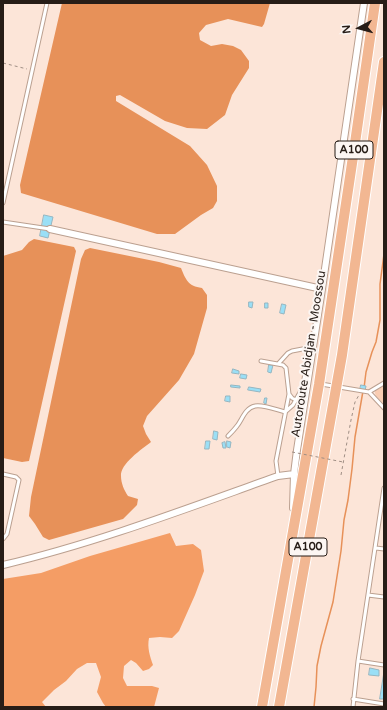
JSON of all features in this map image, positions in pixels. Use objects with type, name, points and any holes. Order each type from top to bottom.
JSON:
[{"type":"highway","name":"Autoroute Abidjan - Moossou","points":[[262,707],[319,384],[375,3]]},
{"type":"highway","name":"A100","points":[[279,707],[337,387],[384,62]]},
{"type":"street","points":[[276,623],[279,592],[293,510],[294,474],[308,382],[311,348],[322,289],[364,3]]},
{"type":"street","points":[[50,230],[322,289]]},
{"type":"street","points":[[3,565],[107,536],[278,476],[294,474]]},
{"type":"lane","points":[[3,203],[47,3]]},
{"type":"lane","points":[[3,222],[50,230]]},
{"type":"lane","points":[[278,364],[288,353],[295,350],[311,348],[303,387],[296,401],[285,412]]},
{"type":"lane","points":[[261,361],[283,365],[286,368],[289,394],[276,460],[278,476]]},
{"type":"lane","points":[[303,387],[308,382]]},
{"type":"lane","points":[[369,392],[384,383]]},
{"type":"lane","points":[[319,384],[369,392],[384,408]]},
{"type":"lane","points":[[289,394],[296,401],[305,404]]},
{"type":"lane","points":[[228,436],[237,426],[247,410],[252,406],[256,405],[285,412]]},
{"type":"lane","points":[[3,474],[16,477],[19,480],[7,534],[3,539]]},
{"type":"lane","points":[[352,707],[384,488]]},
{"type":"lane","points":[[376,548],[384,549]]},
{"type":"lane","points":[[368,595],[384,597]]},
{"type":"lane","points":[[358,661],[384,665]]},
{"type":"lane","points":[[354,699],[384,704]]},
{"type":"path","points":[[3,63],[32,70]]},
{"type":"path","points":[[341,475],[346,442],[355,402],[362,391]]},
{"type":"path","points":[[292,452],[343,462]]},
{"type":"shaded area","points":[[62,3],[270,3],[262,27],[228,19],[206,25],[199,33],[200,40],[211,46],[222,44],[233,46],[241,50],[249,61],[249,68],[232,95],[225,115],[207,129],[187,128],[165,121],[120,95],[116,96],[116,101],[190,146],[207,165],[217,186],[217,201],[213,208],[175,234],[157,234],[21,193],[20,185]]},
{"type":"shaded area","points":[[34,239],[74,247],[76,251],[29,461],[22,462],[3,458],[3,256],[22,250]]},
{"type":"shaded area","points":[[90,248],[181,268],[188,282],[194,286],[202,288],[207,295],[207,308],[194,354],[179,380],[147,416],[143,426],[151,442],[132,457],[122,471],[121,479],[124,489],[128,496],[138,499],[137,505],[123,519],[49,540],[43,537],[29,516],[31,497],[81,259],[85,250]]},
{"type":"shaded area","points":[[384,386],[384,404],[376,396],[375,391]]},
{"type":"shaded area","points":[[170,533],[176,546],[193,544],[201,550],[204,571],[179,631],[172,638],[149,638],[149,649],[153,665],[149,669],[143,671],[131,660],[124,666],[123,678],[127,686],[152,686],[159,688],[154,707],[106,707],[97,692],[101,677],[96,663],[87,663],[77,669],[42,702],[46,707],[3,707],[3,579],[41,573],[90,556]]},
{"type":"building","points":[[44,215],[53,217],[48,238],[40,236]]},
{"type":"building","points":[[249,302],[253,302],[252,308],[249,307]]},
{"type":"building","points":[[265,303],[268,303],[268,308],[265,308]]},
{"type":"building","points":[[282,304],[286,305],[284,314],[280,313]]},
{"type":"building","points":[[269,365],[273,365],[271,373],[268,372]]},
{"type":"building","points":[[233,369],[239,371],[239,374],[232,373]]},
{"type":"building","points":[[241,374],[247,375],[246,379],[240,378]]},
{"type":"building","points":[[231,385],[240,386],[240,388],[231,387]]},
{"type":"building","points":[[361,385],[366,386],[365,391],[360,390]]},
{"type":"building","points":[[249,387],[261,389],[260,392],[248,390]]},
{"type":"building","points":[[226,396],[230,396],[230,402],[225,401]]},
{"type":"building","points":[[265,398],[267,398],[266,404],[264,403]]},
{"type":"building","points":[[214,431],[218,432],[217,440],[213,439]]},
{"type":"building","points":[[206,441],[210,441],[209,449],[205,449]]},
{"type":"building","points":[[227,441],[231,442],[230,448],[227,447]]},
{"type":"building","points":[[225,442],[226,448],[223,448],[222,443]]},
{"type":"building","points":[[370,668],[379,670],[379,676],[369,675]]},
{"type":"building","points":[[384,672],[384,699],[380,699]]},
{"type":"waterway","points":[[364,388],[366,372],[376,342],[380,320],[380,284],[384,254]]},
{"type":"waterway","points":[[314,707],[317,666],[333,602],[348,500],[355,437],[363,391]]}]
